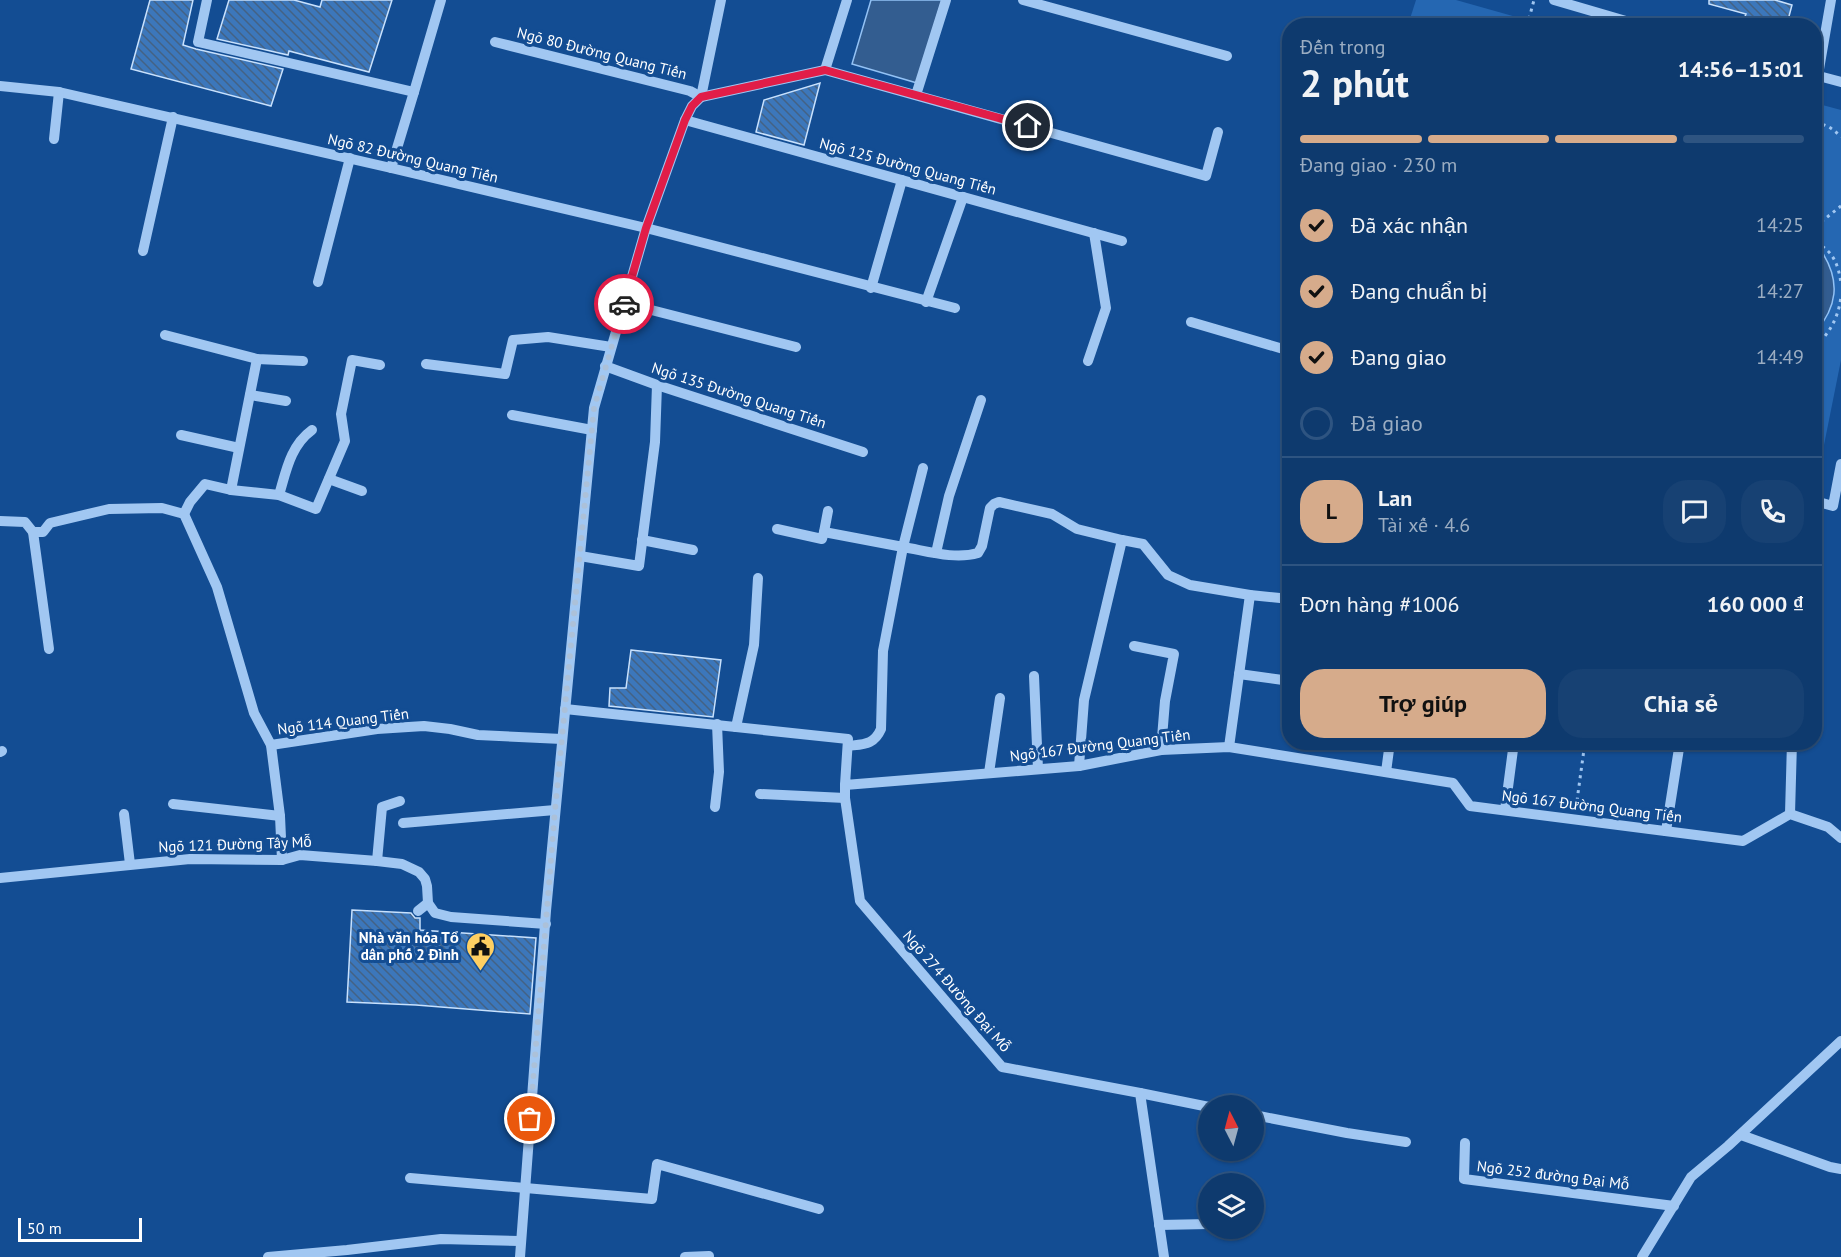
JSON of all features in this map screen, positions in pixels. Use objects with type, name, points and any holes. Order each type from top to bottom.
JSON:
[{"type":"street","points":[[207,0],[198,42],[414,92]]},
{"type":"street","points":[[391,168],[441,0]]},
{"type":"street","points":[[701,97],[721,0]]},
{"type":"street","points":[[825,70],[847,0]]},
{"type":"street","points":[[916,95],[946,0]]},
{"type":"street","points":[[1023,0],[1227,56]]},
{"type":"street","points":[[1554,0],[1616,18]]},
{"type":"street","points":[[1822,47],[1832,0]]},
{"type":"street","name":"Ngõ 80 Đường Quang Tiến","points":[[495,42],[690,91],[701,97]]},
{"type":"street","points":[[520,1257],[537,983],[546,924],[594,408],[646,228],[692,106],[701,97],[825,70],[1206,176],[1218,132]]},
{"type":"street","points":[[1822,77],[1841,82]]},
{"type":"street","name":"Ngõ 82 Đường Quang Tiến","points":[[0,86],[59,92],[350,158],[646,228],[955,308]]},
{"type":"street","points":[[54,139],[59,92]]},
{"type":"street","points":[[142,251],[173,117]]},
{"type":"street","name":"Ngõ 125 Đường Quang Tiến","points":[[685,120],[1122,241]]},
{"type":"street","points":[[318,282],[350,158]]},
{"type":"street","points":[[871,288],[902,180]]},
{"type":"street","points":[[926,302],[963,197]]},
{"type":"street","points":[[1089,361],[1106,308],[1094,233]]},
{"type":"street","points":[[624,303],[796,347]]},
{"type":"street","points":[[1191,322],[1282,349]]},
{"type":"street","points":[[165,335],[257,359],[303,360]]},
{"type":"street","points":[[426,364],[505,374],[513,340],[548,337],[611,347]]},
{"type":"street","points":[[231,490],[257,359]]},
{"type":"street","points":[[184,514],[190,502],[205,484],[231,490],[279,495],[316,509],[345,441],[341,414],[352,360],[380,365]]},
{"type":"street","name":"Ngõ 135 Đường Quang Tiến","points":[[605,366],[863,452]]},
{"type":"street","points":[[580,556],[639,566],[655,442],[657,385]]},
{"type":"street","points":[[250,395],[286,401]]},
{"type":"street","points":[[936,553],[949,496],[981,400]]},
{"type":"street","points":[[512,415],[592,430]]},
{"type":"street","points":[[279,495],[291,455],[297,444],[312,430]]},
{"type":"street","points":[[181,435],[239,448]]},
{"type":"street","points":[[1822,503],[1833,506],[1841,464]]},
{"type":"street","points":[[848,746],[870,742],[877,738],[881,729],[883,651],[903,547],[923,468]]},
{"type":"street","points":[[329,479],[362,491]]},
{"type":"street","points":[[824,532],[936,553],[958,556],[978,553],[982,546],[990,508],[999,502],[1052,514],[1077,529],[1143,544],[1168,575],[1190,585],[1282,598]]},
{"type":"street","points":[[33,532],[43,532],[50,523],[109,509],[162,508],[184,514]]},
{"type":"street","points":[[777,530],[822,538],[828,511]]},
{"type":"street","points":[[184,514],[217,587],[254,713],[271,745],[280,816],[282,860]]},
{"type":"street","points":[[0,521],[25,522],[33,532],[49,649]]},
{"type":"street","points":[[642,540],[693,550]]},
{"type":"street","points":[[1079,766],[1084,700],[1122,540]]},
{"type":"street","points":[[736,727],[754,645],[758,578]]},
{"type":"street","points":[[1229,747],[1250,595]]},
{"type":"street","points":[[1134,646],[1174,654],[1165,701],[1161,750]]},
{"type":"street","points":[[1239,674],[1282,680]]},
{"type":"street","points":[[1034,676],[1038,769]]},
{"type":"street","points":[[989,773],[1000,698]]},
{"type":"street","points":[[565,709],[848,739],[845,785]]},
{"type":"street","points":[[715,807],[719,772],[717,724]]},
{"type":"street","name":"Ngõ 114 Quang Tiến","points":[[271,745],[377,729],[424,726],[497,737],[562,739]]},
{"type":"street","name":"Ngõ 167 Đường Quang Tiến","points":[[845,785],[1079,766],[1161,750],[1229,747],[1453,783],[1470,806],[1743,841],[1790,814]]},
{"type":"street","points":[[1386,772],[1389,750]]},
{"type":"street","points":[[1505,810],[1513,750]]},
{"type":"street","points":[[1666,831],[1679,750]]},
{"type":"street","points":[[1792,750],[1790,814],[1827,827],[1841,838]]},
{"type":"street","name":"Ngõ 274 Đường Đại Mỗ","points":[[845,785],[860,902],[1002,1066],[1198,1105]]},
{"type":"street","points":[[760,794],[845,798]]},
{"type":"street","points":[[377,861],[382,807],[400,801]]},
{"type":"street","points":[[173,804],[280,816]]},
{"type":"street","points":[[403,823],[555,810]]},
{"type":"street","points":[[124,814],[129,864]]},
{"type":"street","name":"Ngõ 121 Đường Tây Mỗ","points":[[0,878],[190,859],[282,860],[300,855],[402,864],[420,872],[425,879],[428,903]]},
{"type":"street","points":[[418,911],[428,903],[435,913],[451,917],[546,924]]},
{"type":"street","points":[[1642,1257],[1690,1177],[1741,1135],[1841,1041]]},
{"type":"street","points":[[1140,1093],[1164,1257]]},
{"type":"street","points":[[1264,1117],[1406,1142]]},
{"type":"street","points":[[1741,1135],[1841,1169]]},
{"type":"street","name":"Ngõ 252 đường Đại Mỗ","points":[[1464,1143],[1464,1179],[1674,1206]]},
{"type":"street","points":[[410,1178],[652,1199],[657,1164],[819,1209]]},
{"type":"street","points":[[1159,1225],[1198,1224]]},
{"type":"street","points":[[268,1257],[347,1251],[441,1239],[520,1241]]},
{"type":"street","points":[[685,1257],[709,1256]]},
{"type":"path","points":[[1529,18],[1534,0]]},
{"type":"path","points":[[1822,124],[1832,128],[1841,136]]},
{"type":"path","points":[[1822,221],[1841,206]]},
{"type":"path","points":[[1822,246],[1834,256],[1841,283]]},
{"type":"path","points":[[1822,340],[1835,321],[1841,296]]},
{"type":"path","points":[[1574,819],[1584,750]]},
{"type":"shaded area","points":[[871,0],[942,0],[917,83],[852,64]]},
{"type":"shaded area","points":[[1416,0],[1456,0],[1520,18],[1410,18]]},
{"type":"shaded area","points":[[1822,105],[1841,110],[1841,360],[1822,455]]},
{"type":"shaded area","points":[[1822,252],[1834,284],[1832,304],[1822,323]]},
{"type":"building","points":[[150,0],[193,0],[183,45],[283,69],[271,106],[131,69]]},
{"type":"building","points":[[229,0],[294,0],[320,7],[322,0],[392,0],[369,72],[289,51],[288,55],[217,39]]},
{"type":"building","points":[[1709,0],[1775,0],[1792,5],[1789,18],[1744,18],[1746,14],[1709,4]]},
{"type":"building","points":[[820,83],[804,145],[756,132],[764,100]]},
{"type":"building","points":[[631,650],[721,660],[713,717],[609,706],[610,688],[626,688]]},
{"type":"building","points":[[352,910],[411,913],[415,918],[420,918],[420,930],[536,938],[530,1014],[347,1002]]},
{"type":"way so far","points":[[530,1119],[555,810],[594,408],[624,304]]},
{"type":"place","name":"Nhà văn hóa Tổ dân phố 2 Đình","points":[[480,972]]},
{"type":"route","points":[[624,304],[646,228],[685,120],[692,106],[701,97],[825,70],[1028,126]]}]
